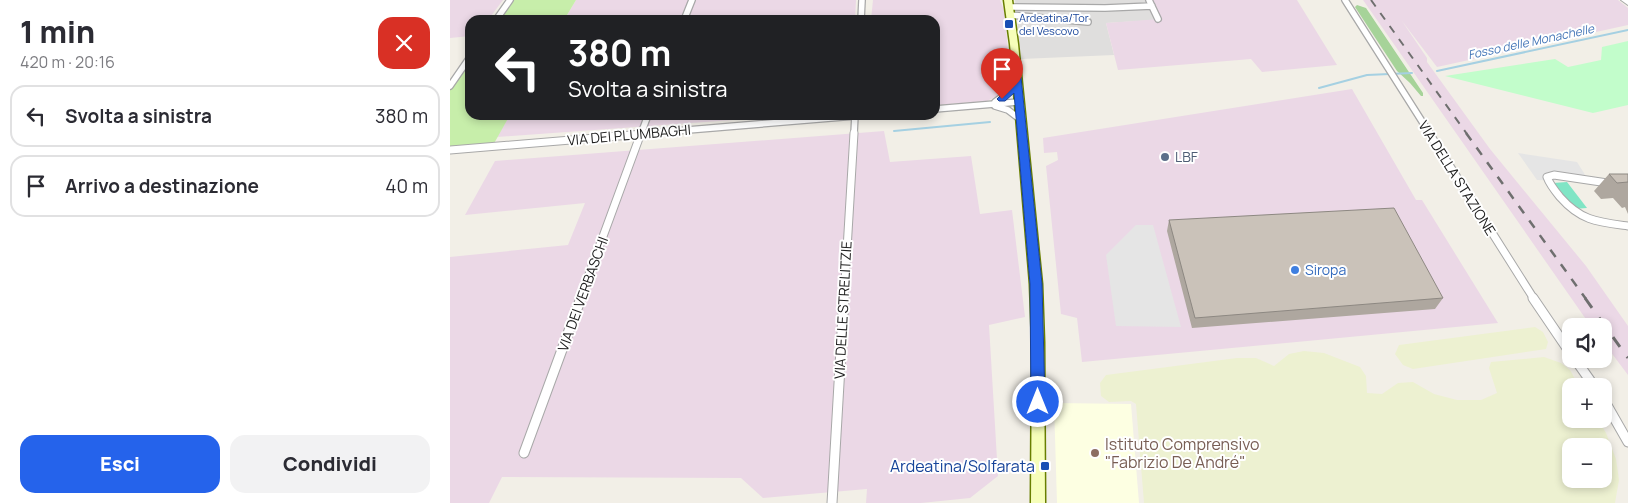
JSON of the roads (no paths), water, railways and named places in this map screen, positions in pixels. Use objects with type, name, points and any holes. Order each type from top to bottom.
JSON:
[{"type":"main road","points":[[1009,7],[1036,284],[1038,503]]},
{"type":"street","points":[[500,15],[510,0]]},
{"type":"street","points":[[686,15],[692,0]]},
{"type":"street","points":[[861,15],[862,0]]},
{"type":"street","name":"VIA DELLA STAZIONE","points":[[1345,0],[1540,311],[1562,342]]},
{"type":"street","points":[[1624,0],[1628,3]]},
{"type":"street","points":[[1009,7],[1105,8],[1150,3],[1158,19]]},
{"type":"street","points":[[1009,7],[1088,22]]},
{"type":"street","points":[[450,86],[465,64]]},
{"type":"street","points":[[991,104],[1007,95],[1017,77]]},
{"type":"street","points":[[940,109],[1019,102]]},
{"type":"street","points":[[991,104],[1008,110],[1021,120]]},
{"type":"street","name":"VIA DEI VERBASCHI","points":[[524,453],[646,120]]},
{"type":"street","name":"VIA DEI PLUMBAGHI","points":[[450,150],[810,120]]},
{"type":"street","name":"VIA DELLE STRELITZIE","points":[[832,503],[855,120]]},
{"type":"street","points":[[1628,186],[1554,175],[1547,177],[1549,183],[1578,216],[1592,222],[1628,226]]},
{"type":"street","points":[[1612,414],[1628,442]]},
{"type":"waterway","name":"Fosso delle Monachelle","points":[[1437,71],[1628,30]]},
{"type":"waterway","name":"Fosso delle Monachelle","points":[[1319,88],[1367,75],[1412,73]]},
{"type":"waterway","name":"Fosso delle Monachelle","points":[[894,131],[990,122]]},
{"type":"railway","points":[[1371,0],[1467,134]]},
{"type":"railway","points":[[1466,133],[1586,299]]},
{"type":"railway","points":[[1585,298],[1628,358]]},
{"type":"place","name":"Ardeatina/Tor del Vescovo","points":[[1009,24]]},
{"type":"place","name":"LBF","points":[[1165,157]]},
{"type":"place","name":"Siropa","points":[[1295,270]]},
{"type":"place","name":"Istituto Comprensivo \"Fabrizio De André\"","points":[[1095,453]]},
{"type":"place","name":"Ardeatina/Solfarata","points":[[1045,466]]}]
